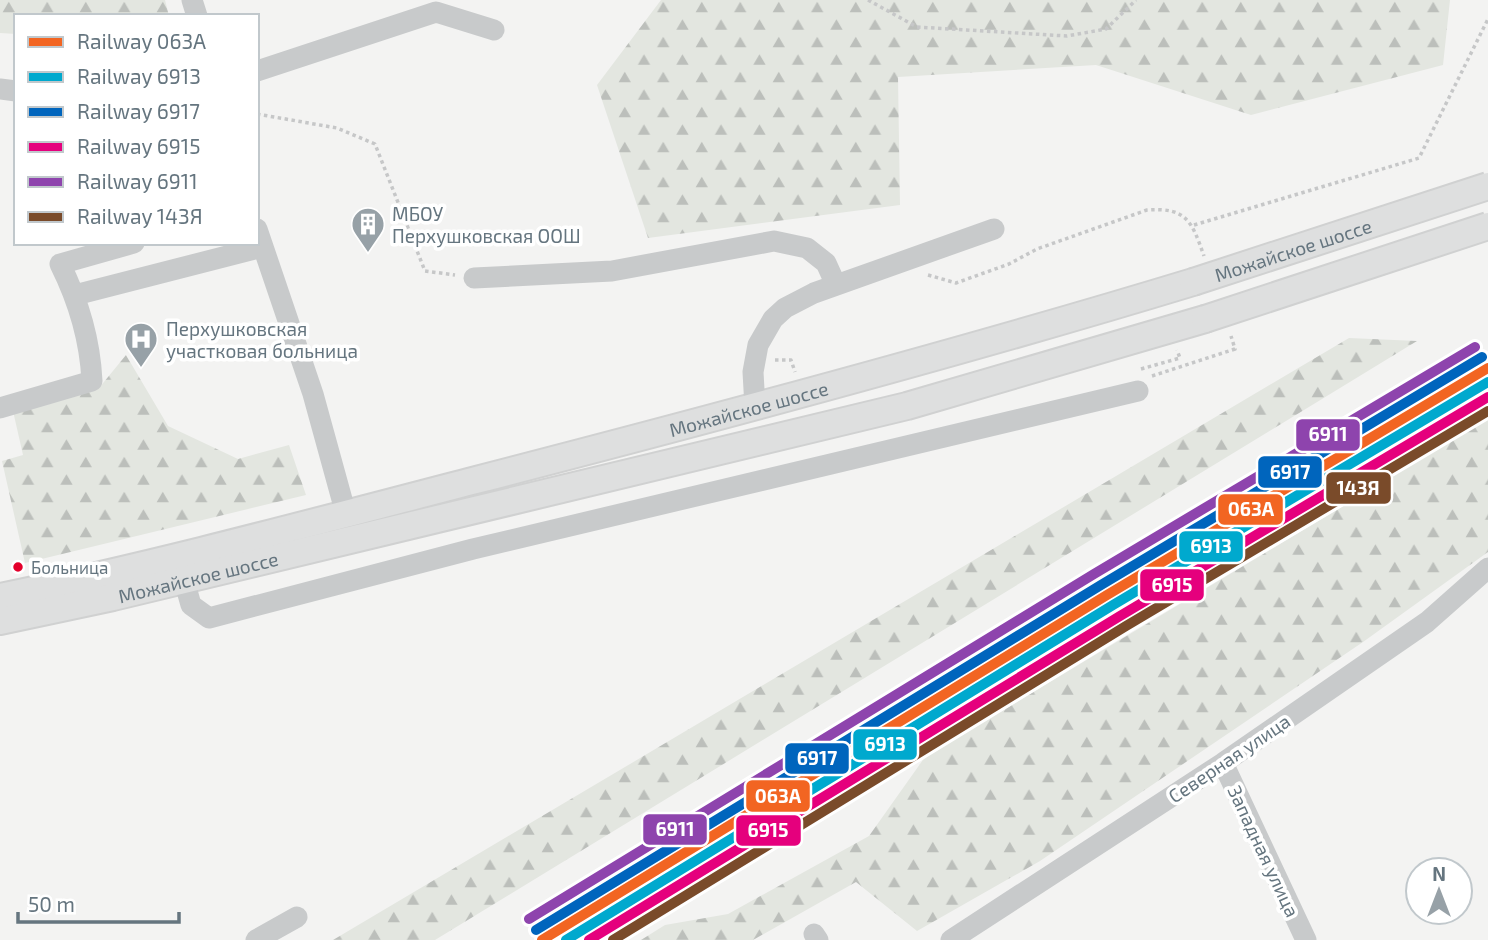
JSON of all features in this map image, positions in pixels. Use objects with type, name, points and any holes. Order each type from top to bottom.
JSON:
[{"type":"main road","name":"Можайское шоссе","points":[[0,597],[108,575],[958,352],[1200,272],[1488,186]]},
{"type":"main road","name":"Можайское шоссе","points":[[0,621],[184,580],[894,409],[1216,321],[1488,226]]},
{"type":"street","points":[[259,70],[436,12],[494,30]]},
{"type":"street","points":[[755,407],[754,358],[758,345],[773,319],[797,300],[994,229]]},
{"type":"street","points":[[260,238],[313,394],[346,513]]},
{"type":"street","points":[[474,278],[612,271],[774,241],[807,248],[826,262],[836,285]]},
{"type":"street","points":[[75,295],[237,245]]},
{"type":"street","points":[[0,408],[92,381],[90,349],[75,295],[61,264],[105,247]]},
{"type":"street","points":[[184,580],[191,605],[209,618],[487,545],[1140,385]]},
{"type":"street","name":"Северная улица","points":[[958,938],[1223,763],[1427,622],[1488,568]]},
{"type":"street","name":"Западная улица","points":[[1223,763],[1306,940]]},
{"type":"street","points":[[256,940],[297,917]]},
{"type":"path","points":[[868,0],[917,27],[1067,36],[1106,29],[1136,0]]},
{"type":"path","points":[[1194,225],[1419,158],[1488,19]]},
{"type":"path","points":[[259,114],[337,128],[375,144],[425,271],[474,278]]},
{"type":"path","points":[[919,270],[956,284],[1009,264],[1037,249],[1147,210],[1166,209],[1182,215],[1194,225],[1200,272]]},
{"type":"path","points":[[1140,385],[1235,349],[1216,321]]},
{"type":"path","points":[[770,360],[791,360],[795,372]]},
{"type":"green space","points":[[0,0],[165,0],[168,14],[14,14],[14,34],[0,33]]},
{"type":"green space","points":[[661,0],[1450,0],[1443,65],[1251,115],[1096,65],[898,77],[900,205],[648,238],[597,85]]},
{"type":"green space","points":[[1349,338],[1417,341],[435,940],[333,940]]},
{"type":"green space","points":[[126,355],[168,426],[238,459],[289,445],[306,495],[25,563],[2,461],[23,455],[13,411],[99,388]]},
{"type":"green space","points":[[1488,419],[1488,552],[1363,642],[1040,861],[917,931],[856,882],[753,940],[641,940],[665,925],[728,914],[869,836],[925,757]]},
{"type":"rail line","name":"6911","points":[[529,919],[1094,574],[1475,347]]},
{"type":"rail line","name":"6917","points":[[536,930],[1101,585],[1482,357]]},
{"type":"rail line","name":"063А","points":[[542,940],[1107,595],[1488,368]]},
{"type":"rail line","name":"6913","points":[[566,940],[1113,605],[1488,382]]},
{"type":"rail line","name":"6915","points":[[589,940],[1120,616],[1488,397]]},
{"type":"rail line","name":"143Я","points":[[613,940],[1126,626],[1488,411]]},
{"type":"place","name":"МБОУ Перхушковская ООШ","points":[[368,254]]},
{"type":"place","name":"Перхушковская участковая больница","points":[[141,369]]},
{"type":"place","name":"Больница","points":[[18,567]]}]
